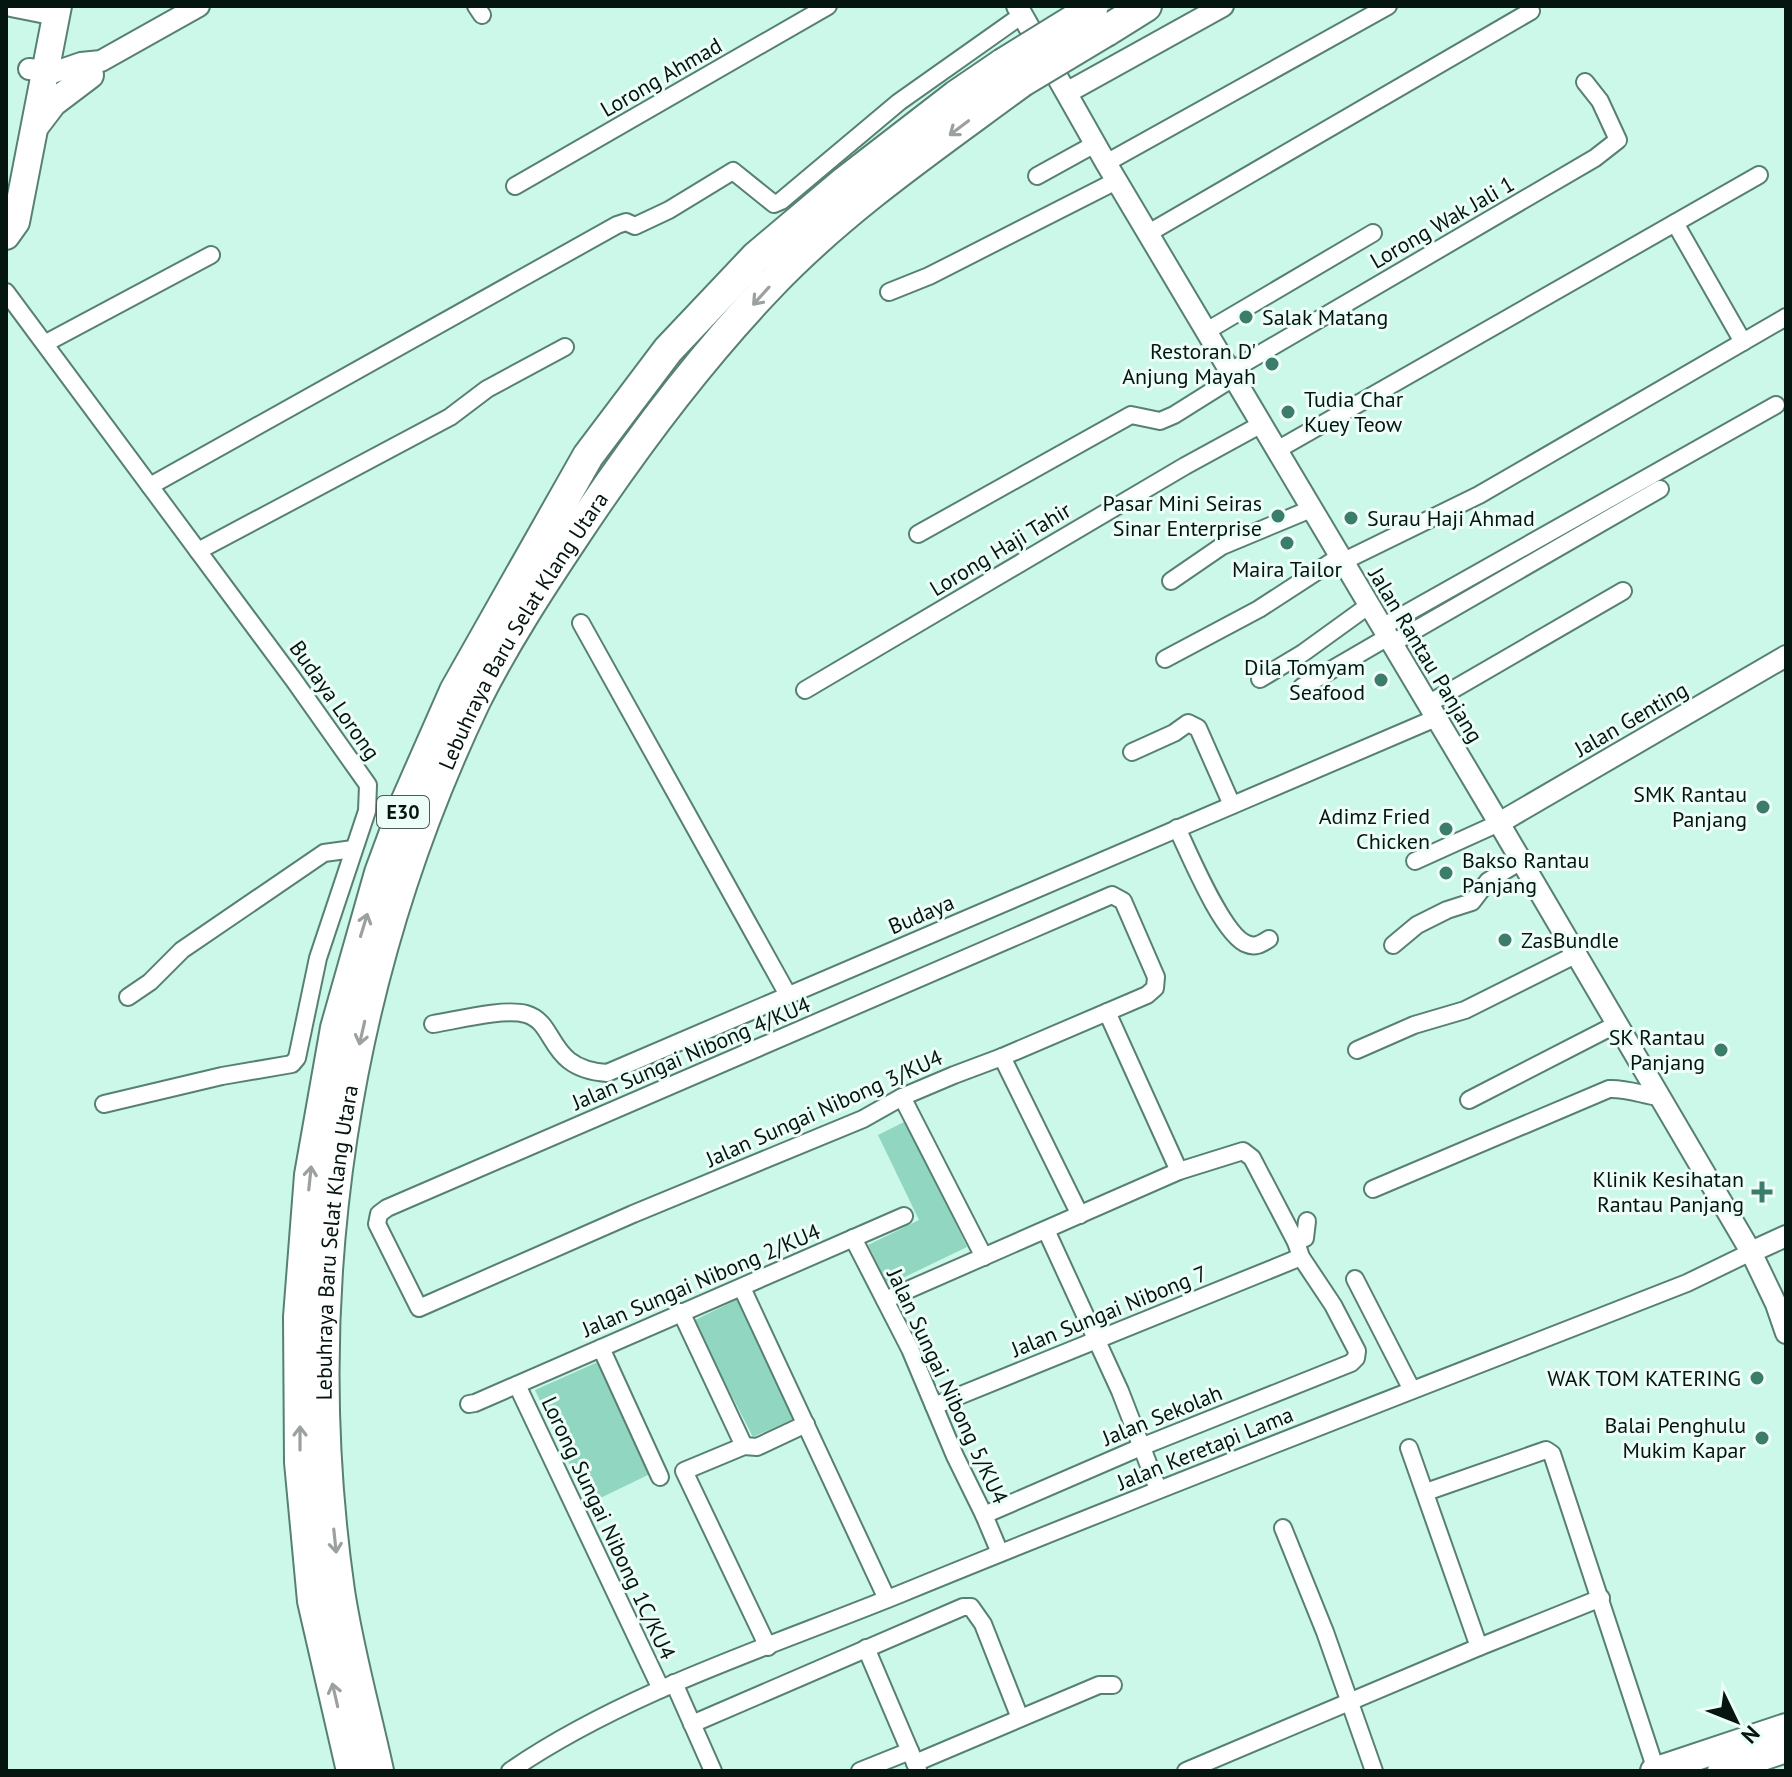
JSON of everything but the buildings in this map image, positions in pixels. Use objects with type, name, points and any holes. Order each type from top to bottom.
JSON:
[{"type":"highway","name":"Lebuhraya Baru Selat Klang Utara","points":[[378,1771],[339,1593],[326,1457],[324,1317],[336,1173],[347,1102],[381,950],[432,803],[478,696],[533,598],[614,477],[689,376],[775,281],[1012,73],[1098,15],[1146,6]]},
{"type":"highway","points":[[35,128],[53,103],[91,66],[61,57],[51,42],[48,10]]},
{"type":"highway","points":[[6,183],[36,77],[48,10]]},
{"type":"highway","points":[[6,236],[16,222],[35,128],[36,77],[51,42]]},
{"type":"highway","name":"Lebuhraya Baru Selat Klang Utara","points":[[352,1771],[313,1601],[300,1462],[299,1317],[310,1175],[336,1028],[380,873],[407,800],[455,691],[580,470],[668,350],[767,247],[846,181],[956,96],[1012,73]]},
{"type":"highway","points":[[1655,1771],[1785,1747]]},
{"type":"highway","points":[[1721,1771],[1785,1747]]},
{"type":"street","points":[[11,6],[48,10]]},
{"type":"street","points":[[36,77],[67,84],[91,66],[199,6]]},
{"type":"street","name":"Lorong Ahmad","points":[[515,186],[828,6]]},
{"type":"street","points":[[1068,92],[1223,6]]},
{"type":"street","points":[[889,292],[929,276],[1111,172],[1388,6]]},
{"type":"street","points":[[150,486],[617,225],[626,222],[635,226],[669,210],[733,171],[756,188],[768,202],[774,204],[781,201],[899,102],[1020,10]]},
{"type":"street","name":"Jalan Rantau Panjang","points":[[1020,10],[1147,234],[1751,1252],[1786,1333]]},
{"type":"street","points":[[1147,234],[1531,11]]},
{"type":"street","name":"Lorong Wak Jali 1","points":[[1231,375],[1595,158],[1618,140],[1600,101],[1585,82]]},
{"type":"street","points":[[1037,176],[1095,144]]},
{"type":"street","points":[[1277,450],[1759,175]]},
{"type":"street","points":[[1675,223],[1743,342]]},
{"type":"street","points":[[1205,332],[1373,233]]},
{"type":"street","points":[[46,343],[211,255]]},
{"type":"street","name":"Budaya Lorong","points":[[6,292],[368,785],[367,811],[318,958],[297,1058],[292,1064],[222,1076],[104,1104]]},
{"type":"street","points":[[1165,659],[1259,609],[1341,560],[1479,495],[1786,317]]},
{"type":"street","points":[[198,551],[450,417],[487,389],[565,347]]},
{"type":"street","points":[[918,534],[1131,415],[1160,421],[1174,415],[1231,375]]},
{"type":"street","points":[[1302,687],[1776,405]]},
{"type":"street","name":"Lorong Haji Tahir","points":[[805,690],[1260,425]]},
{"type":"street","points":[[1387,636],[1660,489]]},
{"type":"street","points":[[1171,581],[1222,546],[1311,509]]},
{"type":"street","name":"Budaya","points":[[433,1024],[502,1014],[526,1014],[537,1019],[563,1058],[585,1072],[607,1073],[1232,805],[1432,711],[1623,591]]},
{"type":"street","points":[[1260,679],[1303,653],[1368,606]]},
{"type":"street","points":[[581,623],[788,995]]},
{"type":"street","name":"Jalan Genting","points":[[1499,823],[1786,656]]},
{"type":"street","points":[[1132,752],[1174,733],[1188,723],[1198,728],[1232,805]]},
{"type":"street","points":[[1415,861],[1499,823]]},
{"type":"street","points":[[1177,828],[1226,926],[1247,945],[1258,946],[1269,939]]},
{"type":"street","points":[[128,997],[150,982],[182,950],[324,853],[353,849]]},
{"type":"street","points":[[1393,945],[1417,925],[1447,910],[1466,906],[1488,881],[1521,861]]},
{"type":"street","name":"Jalan Sungai Nibong 4/KU4","points":[[419,1308],[377,1224],[379,1214],[387,1208],[707,1068],[819,1023],[909,981],[1112,895],[1118,897]]},
{"type":"street","name":"Jalan Sungai Nibong 3/KU4","points":[[419,1308],[633,1214],[863,1119],[902,1097],[1147,995],[1155,988],[1156,977],[1123,901],[1118,897]]},
{"type":"street","points":[[1357,1050],[1414,1025],[1465,1010],[1575,955]]},
{"type":"street","points":[[1107,1012],[1179,1171]]},
{"type":"street","points":[[1469,1100],[1617,1024]]},
{"type":"street","points":[[1002,1057],[1080,1215]]},
{"type":"street","points":[[1373,1189],[1609,1089],[1620,1088],[1639,1095],[1659,1097]]},
{"type":"street","points":[[902,1097],[984,1257]]},
{"type":"street","points":[[885,1300],[1179,1171],[1243,1151],[1252,1158],[1299,1249]]},
{"type":"street","name":"Jalan Sungai Nibong 2/KU4","points":[[469,1404],[904,1216]]},
{"type":"street","points":[[1299,1249],[1305,1238],[1307,1221]]},
{"type":"street","points":[[1046,1230],[1097,1339],[1158,1489]]},
{"type":"street","points":[[1751,1252],[1786,1236]]},
{"type":"street","name":"Jalan Sungai Nibong 5/KU4","points":[[853,1238],[910,1349],[1000,1553]]},
{"type":"street","name":"Jalan Sungai Nibong 7","points":[[934,1406],[1097,1339],[1299,1249]]},
{"type":"street","name":"Jalan Sekolah","points":[[984,1515],[1141,1447],[1351,1363],[1357,1351],[1299,1249]]},
{"type":"street","name":"Jalan Keretapi Lama","points":[[510,1771],[539,1751],[667,1686],[1158,1489],[1687,1283],[1751,1252]]},
{"type":"street","points":[[1355,1279],[1412,1390]]},
{"type":"street","points":[[742,1288],[887,1599]]},
{"type":"street","points":[[681,1312],[744,1446]]},
{"type":"street","points":[[601,1348],[660,1477]]},
{"type":"street","name":"Lorong Sungai Nibong 1C/KU4","points":[[517,1385],[667,1686],[692,1724],[713,1771]]},
{"type":"street","points":[[768,1647],[684,1471],[744,1446],[757,1447],[806,1424]]},
{"type":"street","points":[[1409,1448],[1479,1647]]},
{"type":"street","points":[[1426,1492],[1546,1450],[1552,1454],[1655,1771]]},
{"type":"street","points":[[1283,1528],[1325,1632],[1374,1771]]},
{"type":"street","points":[[1186,1771],[1601,1598]]},
{"type":"street","points":[[692,1724],[963,1607],[971,1607],[983,1624],[1020,1718]]},
{"type":"street","points":[[866,1648],[914,1762]]},
{"type":"street","points":[[860,1771],[914,1762],[1099,1685],[1113,1685]]},
{"type":"green space","points":[[906,1121],[967,1247],[888,1285],[868,1245],[919,1220],[878,1135]]},
{"type":"green space","points":[[738,1299],[793,1419],[753,1437],[693,1321]]},
{"type":"green space","points":[[600,1361],[652,1473],[588,1504],[535,1390]]},
{"type":"place","name":"Salak Matang","points":[[1246,317]]},
{"type":"place","name":"Restoran D' Anjung Mayah","points":[[1272,364]]},
{"type":"place","name":"Tudia Char Kuey Teow","points":[[1288,412]]},
{"type":"place","name":"Pasar Mini Seiras Sinar Enterprise","points":[[1278,516]]},
{"type":"place","name":"Surau Haji Ahmad","points":[[1351,518]]},
{"type":"place","name":"Maira Tailor","points":[[1287,543]]},
{"type":"place","name":"Dila Tomyam Seafood","points":[[1381,680]]},
{"type":"place","name":"SMK Rantau Panjang","points":[[1763,807]]},
{"type":"place","name":"Adimz Fried Chicken","points":[[1446,829]]},
{"type":"place","name":"Bakso Rantau Panjang","points":[[1446,873]]},
{"type":"place","name":"ZasBundle","points":[[1505,940]]},
{"type":"place","name":"SK Rantau Panjang","points":[[1721,1050]]},
{"type":"place","name":"Klinik Kesihatan Rantau Panjang","points":[[1762,1192]]},
{"type":"place","name":"WAK TOM KATERING","points":[[1757,1378]]},
{"type":"place","name":"Balai Penghulu Mukim Kapar","points":[[1762,1438]]}]
